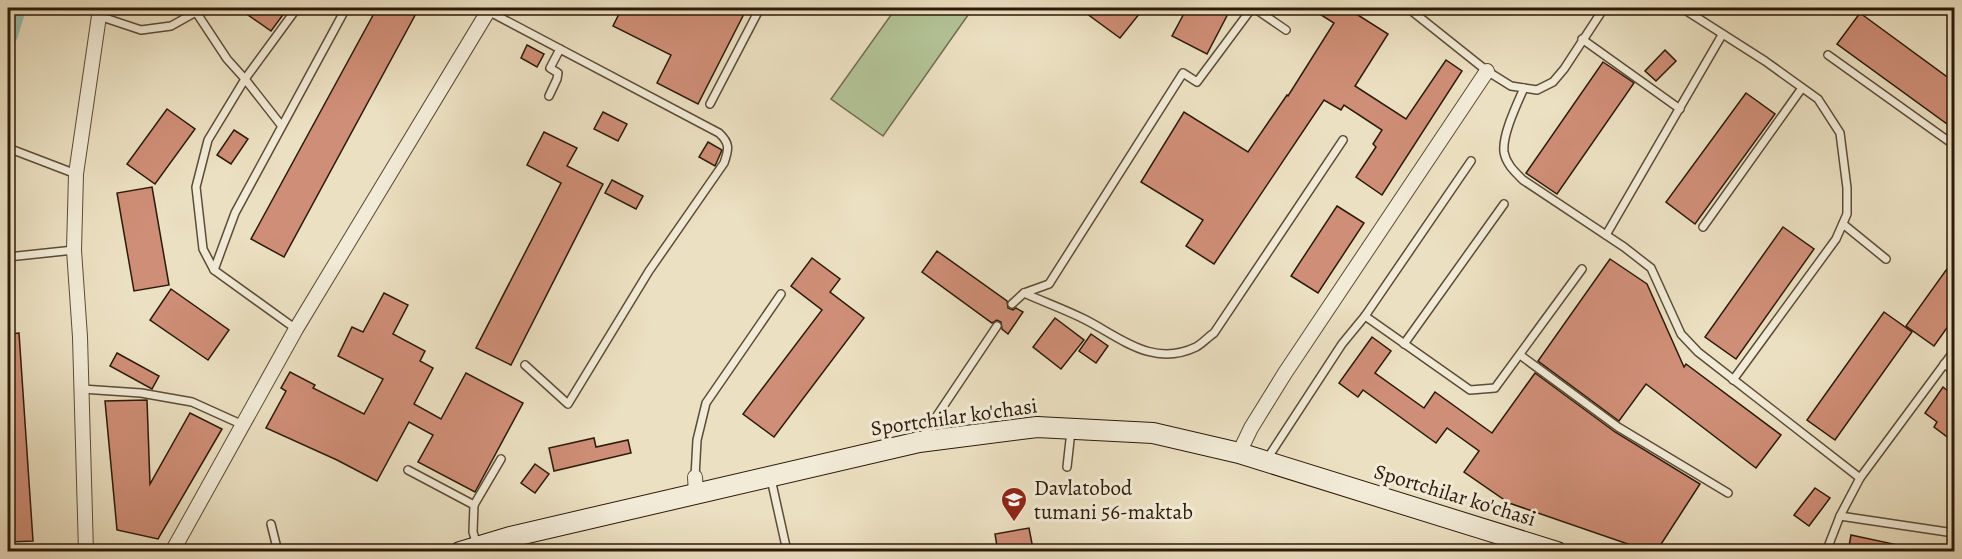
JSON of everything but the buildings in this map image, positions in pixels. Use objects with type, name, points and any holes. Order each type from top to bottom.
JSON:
[{"type":"street","points":[[172,552],[296,329],[489,9]]},
{"type":"street","points":[[86,552],[80,338],[74,250],[76,174],[101,12]]},
{"type":"street","points":[[1239,453],[1251,428],[1285,373],[1487,72]]},
{"type":"street","name":"Sportchilar ko'chasi","points":[[468,549],[513,544],[695,485],[770,476],[919,442],[1037,427],[1153,433],[1239,453],[1557,552]]},
{"type":"lane","points":[[296,329],[214,270],[203,249],[196,187],[208,140],[246,79],[297,8]]},
{"type":"lane","points":[[214,270],[234,213],[346,8]]},
{"type":"lane","points":[[710,104],[760,8]]},
{"type":"lane","points":[[1012,304],[1024,293],[1049,284],[1183,73],[1197,82],[1253,8],[1286,30]]},
{"type":"lane","points":[[1408,8],[1487,72],[1511,86],[1537,90],[1553,82],[1604,8]]},
{"type":"lane","points":[[1682,8],[1765,61],[1818,99],[1840,133],[1847,188],[1847,214],[1843,224],[1836,239],[1733,380]]},
{"type":"lane","points":[[489,9],[719,133],[727,140],[729,148],[724,163],[649,271],[568,404],[525,365]]},
{"type":"lane","points":[[101,12],[141,30],[171,26],[196,10],[227,59],[246,79],[281,125]]},
{"type":"lane","points":[[1606,235],[1722,35]]},
{"type":"lane","points":[[1582,39],[1680,109]]},
{"type":"lane","points":[[549,96],[558,73],[550,68],[560,49]]},
{"type":"lane","points":[[1828,55],[1954,145]]},
{"type":"lane","points":[[1524,88],[1506,136],[1504,152],[1510,166],[1522,180],[1606,235],[1651,268],[1681,334],[1698,352],[1860,478]]},
{"type":"lane","points":[[1703,227],[1802,88]]},
{"type":"lane","points":[[1024,293],[1084,319],[1148,353],[1175,353],[1197,347],[1214,333],[1343,140]]},
{"type":"lane","points":[[8,148],[76,174]]},
{"type":"lane","points":[[1265,461],[1342,344],[1365,316],[1471,161]]},
{"type":"lane","points":[[1404,344],[1504,204]]},
{"type":"lane","points":[[1843,224],[1886,259]]},
{"type":"lane","points":[[8,257],[74,250]]},
{"type":"lane","points":[[1365,316],[1470,390],[1495,388],[1582,269]]},
{"type":"lane","points":[[695,485],[697,440],[706,403],[781,294]]},
{"type":"lane","points":[[919,442],[997,326]]},
{"type":"lane","points":[[1826,552],[1840,516],[1860,478],[1954,351]]},
{"type":"lane","points":[[1520,355],[1618,427],[1728,493]]},
{"type":"lane","points":[[1944,364],[1954,371]]},
{"type":"lane","points":[[82,389],[141,393],[192,402],[243,425]]},
{"type":"lane","points":[[1067,467],[1071,428]]},
{"type":"lane","points":[[468,549],[474,505],[501,459]]},
{"type":"lane","points":[[408,470],[474,505]]},
{"type":"lane","points":[[770,476],[787,551]]},
{"type":"lane","points":[[1840,516],[1954,533]]},
{"type":"lane","points":[[271,524],[278,552]]},
{"type":"green space","points":[[896,8],[973,8],[883,136],[831,99]]},
{"type":"waterway","points":[[8,35],[16,8]]},
{"type":"place","name":"Davlatobod tumani 56-maktab","points":[[1014,523]]}]
